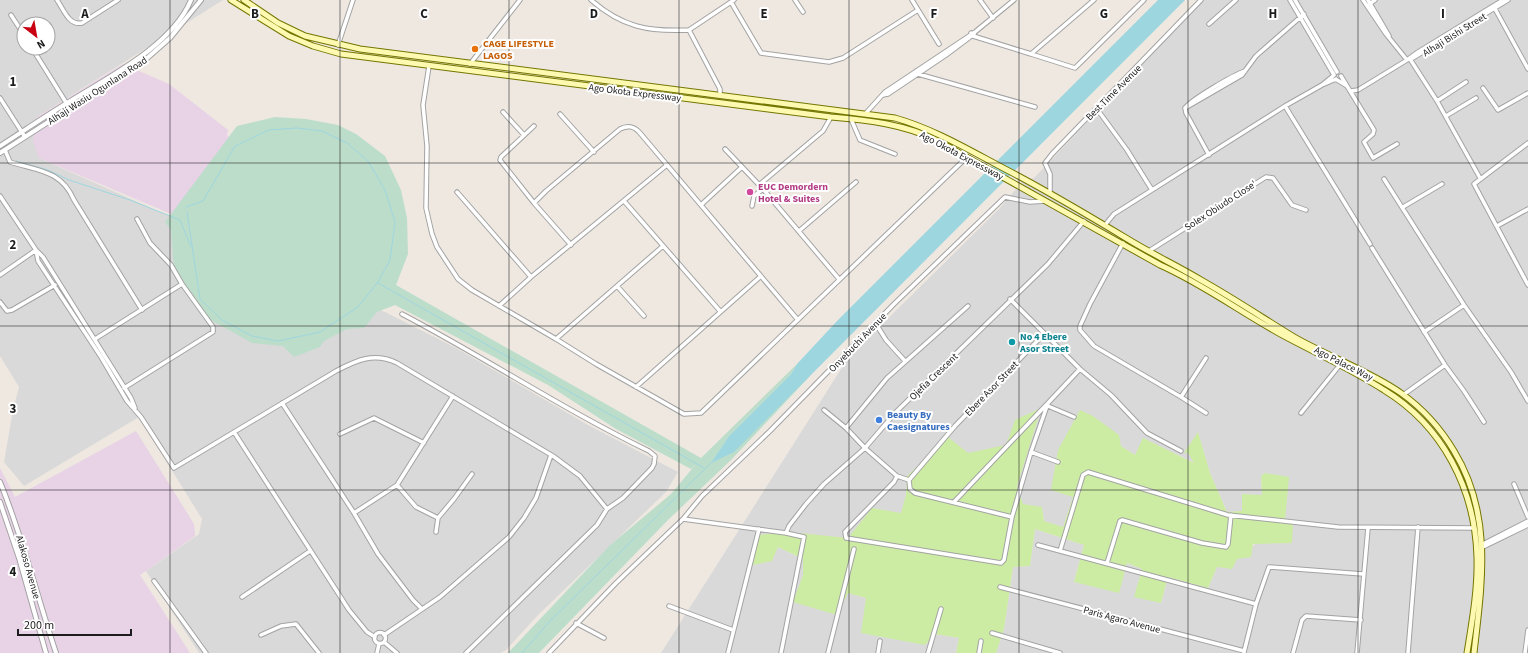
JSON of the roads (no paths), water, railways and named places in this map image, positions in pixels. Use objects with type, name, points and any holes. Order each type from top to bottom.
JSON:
[{"type":"main road","name":"Ago Okota Expressway","points":[[232,0],[289,36],[313,46],[341,54],[831,117],[874,121],[913,130],[926,135],[1036,195]]},
{"type":"main road","name":"Ago Okota Expressway","points":[[244,0],[278,23],[305,36],[338,45],[470,64],[866,113],[895,118],[912,122],[959,144],[1041,187]]},
{"type":"main road","points":[[956,151],[959,144]]},
{"type":"main road","name":"Ago Palace Way","points":[[1041,187],[1201,280],[1294,337],[1388,384],[1403,395],[1437,428],[1448,442],[1465,471],[1477,505],[1483,546],[1482,574],[1474,653]]},
{"type":"main road","name":"Ago Palace Way","points":[[1036,195],[1123,242],[1160,265],[1189,279],[1282,335],[1384,390],[1409,408],[1426,424],[1442,444],[1456,467],[1471,508],[1474,528],[1476,573],[1467,653]]},
{"type":"street","points":[[58,0],[72,22],[76,24],[82,23],[118,0]]},
{"type":"street","name":"Alhaji Wasiu Ogunlana Road","points":[[0,146],[130,64],[151,48],[174,26],[191,0]]},
{"type":"street","name":"Alhaji Wasiu Ogunlana Road","points":[[0,153],[130,71],[150,56],[170,38],[201,0]]},
{"type":"street","points":[[338,45],[353,0]]},
{"type":"street","points":[[470,64],[520,0]]},
{"type":"street","points":[[591,0],[604,12],[631,26],[664,32],[689,30],[732,1],[761,53],[829,62],[843,58],[918,10]]},
{"type":"street","points":[[795,0],[803,12]]},
{"type":"street","points":[[912,0],[940,44]]},
{"type":"street","points":[[980,0],[993,18]]},
{"type":"street","points":[[866,113],[882,95],[888,94],[975,32],[1014,0]]},
{"type":"street","points":[[1031,54],[1094,0]]},
{"type":"street","points":[[972,34],[1075,68],[1144,0]]},
{"type":"street","name":"Best Time Avenue","points":[[1050,192],[1050,174],[1045,163],[1052,154],[1201,0]]},
{"type":"street","points":[[1209,24],[1236,0]]},
{"type":"street","points":[[1290,0],[1302,16]]},
{"type":"street","points":[[1295,0],[1302,16],[1335,76],[1347,86]]},
{"type":"street","points":[[1364,0],[1368,3],[1386,34],[1409,60],[1438,101],[1480,178]]},
{"type":"street","points":[[1368,3],[1375,0]]},
{"type":"street","name":"Alhaji Bishi Street","points":[[1351,91],[1358,90],[1409,60],[1418,52],[1503,0]]},
{"type":"street","name":"Alhaji Bishi Street","points":[[1493,7],[1508,0]]},
{"type":"street","points":[[1493,7],[1528,69]]},
{"type":"street","points":[[11,15],[16,23]]},
{"type":"street","points":[[1209,155],[1186,113],[1185,108],[1242,75],[1256,56],[1302,16]]},
{"type":"street","points":[[689,30],[718,85],[720,95]]},
{"type":"street","points":[[37,56],[66,104]]},
{"type":"street","points":[[1523,58],[1528,56]]},
{"type":"street","points":[[429,66],[422,105],[427,139],[426,208],[432,234],[437,247],[458,279],[472,290],[596,364],[684,414],[701,413],[967,157]]},
{"type":"street","points":[[917,73],[1035,107]]},
{"type":"street","points":[[1106,225],[1114,214],[1335,76],[1341,76],[1374,130],[1373,134],[1364,142],[1374,158],[1397,144]]},
{"type":"street","points":[[1438,101],[1466,82]]},
{"type":"street","points":[[1483,88],[1498,110],[1528,93]]},
{"type":"street","points":[[0,98],[25,137]]},
{"type":"street","points":[[1446,116],[1476,98]]},
{"type":"street","points":[[1285,106],[1370,244]]},
{"type":"street","points":[[1097,108],[1127,150],[1152,190]]},
{"type":"street","points":[[503,112],[524,135]]},
{"type":"street","points":[[560,114],[594,152]]},
{"type":"street","points":[[759,185],[823,131],[831,117]]},
{"type":"street","points":[[851,119],[860,140],[894,154]]},
{"type":"street","points":[[534,126],[501,156],[500,160],[534,203],[571,245]]},
{"type":"street","points":[[534,203],[546,191],[620,129],[626,126],[636,128],[702,204],[798,320]]},
{"type":"street","points":[[1528,143],[1474,182],[1474,186],[1528,285]]},
{"type":"street","points":[[725,149],[763,189],[839,279]]},
{"type":"street","points":[[4,150],[10,162],[51,175],[67,185],[74,200],[142,310]]},
{"type":"street","points":[[499,306],[531,277],[667,165]]},
{"type":"street","points":[[702,204],[742,167]]},
{"type":"street","name":"Solex Obiudo Close'","points":[[1149,251],[1266,177],[1273,178],[1292,205],[1306,210]]},
{"type":"street","points":[[1384,179],[1464,305],[1511,372],[1528,401]]},
{"type":"street","points":[[799,231],[856,182]]},
{"type":"street","points":[[1402,207],[1442,184]]},
{"type":"street","points":[[752,206],[754,196],[763,189]]},
{"type":"street","points":[[457,192],[531,277]]},
{"type":"street","points":[[0,196],[36,250],[43,257],[96,339],[125,387],[135,408],[174,468],[352,363],[372,357],[391,360],[551,455],[580,476],[607,509]]},
{"type":"street","name":"Onyebuchi Avenue","points":[[549,653],[576,624],[683,519],[702,496],[770,431],[876,324],[1006,197],[1030,202],[1046,201]]},
{"type":"street","points":[[624,201],[720,311]]},
{"type":"street","points":[[1497,226],[1528,209]]},
{"type":"street","points":[[120,390],[213,332],[213,327],[182,284],[171,265],[150,243],[137,219]]},
{"type":"street","name":"Ojefia Crescent","points":[[787,531],[806,504],[824,484],[865,448],[896,412],[932,379],[1048,264],[1084,221]]},
{"type":"street","points":[[1123,242],[1090,304],[1080,326],[1080,330],[1094,346],[1206,412]]},
{"type":"street","points":[[556,339],[663,246]]},
{"type":"street","points":[[1372,248],[1444,365],[1464,391],[1484,422]]},
{"type":"street","points":[[0,275],[36,250]]},
{"type":"street","points":[[36,250],[38,261],[91,342],[127,401],[135,408]]},
{"type":"street","points":[[1523,277],[1528,275]]},
{"type":"street","points":[[636,387],[761,276]]},
{"type":"street","points":[[0,302],[7,311],[12,310],[59,282]]},
{"type":"street","points":[[91,342],[182,284]]},
{"type":"street","points":[[617,286],[644,316]]},
{"type":"street","points":[[1010,300],[1080,369],[1111,396],[1150,436],[1181,451]]},
{"type":"street","points":[[1424,332],[1464,305]]},
{"type":"street","points":[[846,428],[887,378],[968,306]]},
{"type":"street","points":[[402,314],[487,361],[571,411],[654,454],[655,456],[652,468],[623,498],[607,509],[598,525],[466,653]]},
{"type":"street","points":[[876,324],[886,340],[905,361]]},
{"type":"street","name":"Ebere Asor Street","points":[[909,480],[955,426],[1044,334]]},
{"type":"street","points":[[1181,397],[1206,358]]},
{"type":"street","points":[[1403,395],[1444,365]]},
{"type":"street","points":[[1301,413],[1339,366]]},
{"type":"street","points":[[954,502],[1048,405],[1080,369]]},
{"type":"street","points":[[354,513],[397,485],[453,396]]},
{"type":"street","points":[[282,403],[354,513],[378,554],[422,609]]},
{"type":"street","points":[[897,476],[894,482],[845,532],[846,538],[1001,563],[1004,560],[1012,517],[1031,452],[1048,405]]},
{"type":"street","points":[[1048,405],[1074,417]]},
{"type":"street","points":[[824,410],[846,428],[865,448],[897,476],[909,480],[910,489],[915,492],[1012,517]]},
{"type":"street","points":[[340,434],[374,418],[424,443]]},
{"type":"street","points":[[234,432],[349,610],[367,632],[375,637],[376,642],[379,644]]},
{"type":"street","points":[[1031,452],[1058,462]]},
{"type":"street","points":[[384,635],[440,596],[469,570],[494,551],[516,529],[536,498],[551,455]]},
{"type":"street","points":[[1060,551],[1083,475],[1088,472],[1231,515],[1368,528],[1474,528]]},
{"type":"street","points":[[436,532],[438,518],[472,474]]},
{"type":"street","name":"Alakoso Avenue","points":[[0,482],[25,548],[39,602],[56,653]]},
{"type":"street","points":[[1514,484],[1528,517]]},
{"type":"street","points":[[397,485],[416,507],[438,518]]},
{"type":"street","name":"Alakoso Avenue","points":[[0,502],[20,558],[46,653]]},
{"type":"street","points":[[1107,563],[1120,522],[1122,520],[1202,543],[1226,547],[1228,544],[1231,515]]},
{"type":"street","points":[[683,519],[759,529],[787,531],[803,536],[805,539],[781,653]]},
{"type":"street","points":[[1483,546],[1528,521]]},
{"type":"street","points":[[1483,546],[1528,525]]},
{"type":"street","points":[[1408,653],[1418,527]]},
{"type":"street","points":[[1356,653],[1361,620],[1363,574],[1368,528]]},
{"type":"street","points":[[728,653],[759,529]]},
{"type":"street","points":[[1038,545],[1256,604]]},
{"type":"street","points":[[828,653],[854,549]]},
{"type":"street","points":[[242,597],[310,551]]},
{"type":"street","points":[[1244,652],[1267,568],[1271,566],[1363,574]]},
{"type":"street","points":[[154,581],[206,653]]},
{"type":"street","name":"Paris Agaro Avenue","points":[[1000,587],[1244,652]]},
{"type":"street","points":[[32,605],[39,602]]},
{"type":"street","points":[[669,606],[733,630]]},
{"type":"street","points":[[928,653],[941,608]]},
{"type":"street","points":[[1293,653],[1304,617],[1306,616],[1361,620]]},
{"type":"street","points":[[261,635],[281,626],[296,624],[319,653]]},
{"type":"street","points":[[576,624],[604,638]]},
{"type":"street","points":[[1525,653],[1528,630]]},
{"type":"street","points":[[375,637],[379,633],[384,635]]},
{"type":"street","points":[[992,633],[1060,653]]},
{"type":"street","points":[[384,635],[386,638],[384,642]]},
{"type":"street","points":[[878,653],[880,641]]},
{"type":"street","points":[[379,644],[384,642]]},
{"type":"street","points":[[384,642],[398,653]]},
{"type":"street","points":[[979,653],[981,642]]},
{"type":"street","points":[[377,653],[379,644]]},
{"type":"water","points":[[1158,0],[1185,0],[734,452],[711,463],[729,436],[791,374],[797,364],[838,320]]},
{"type":"waterway","points":[[186,207],[203,201],[235,146],[269,130],[297,128],[322,131],[347,143],[368,161],[385,190],[395,222],[390,260],[378,282],[358,307],[320,332],[278,341],[252,336],[222,320],[200,299],[187,212]]},
{"type":"waterway","points":[[16,161],[48,170],[69,180],[130,200],[180,220],[191,247]]},
{"type":"waterway","points":[[378,283],[704,468]]},
{"type":"waterway","points":[[522,653],[550,621],[712,462]]},
{"type":"place","name":"CAGE LIFESTYLE LAGOS","points":[[475,49]]},
{"type":"place","name":"EUC Demordern Hotel & Suites","points":[[750,192]]},
{"type":"place","name":"No 4 Ebere Asor Street","points":[[1012,342]]},
{"type":"place","name":"Beauty By Caesignatures","points":[[879,420]]}]
